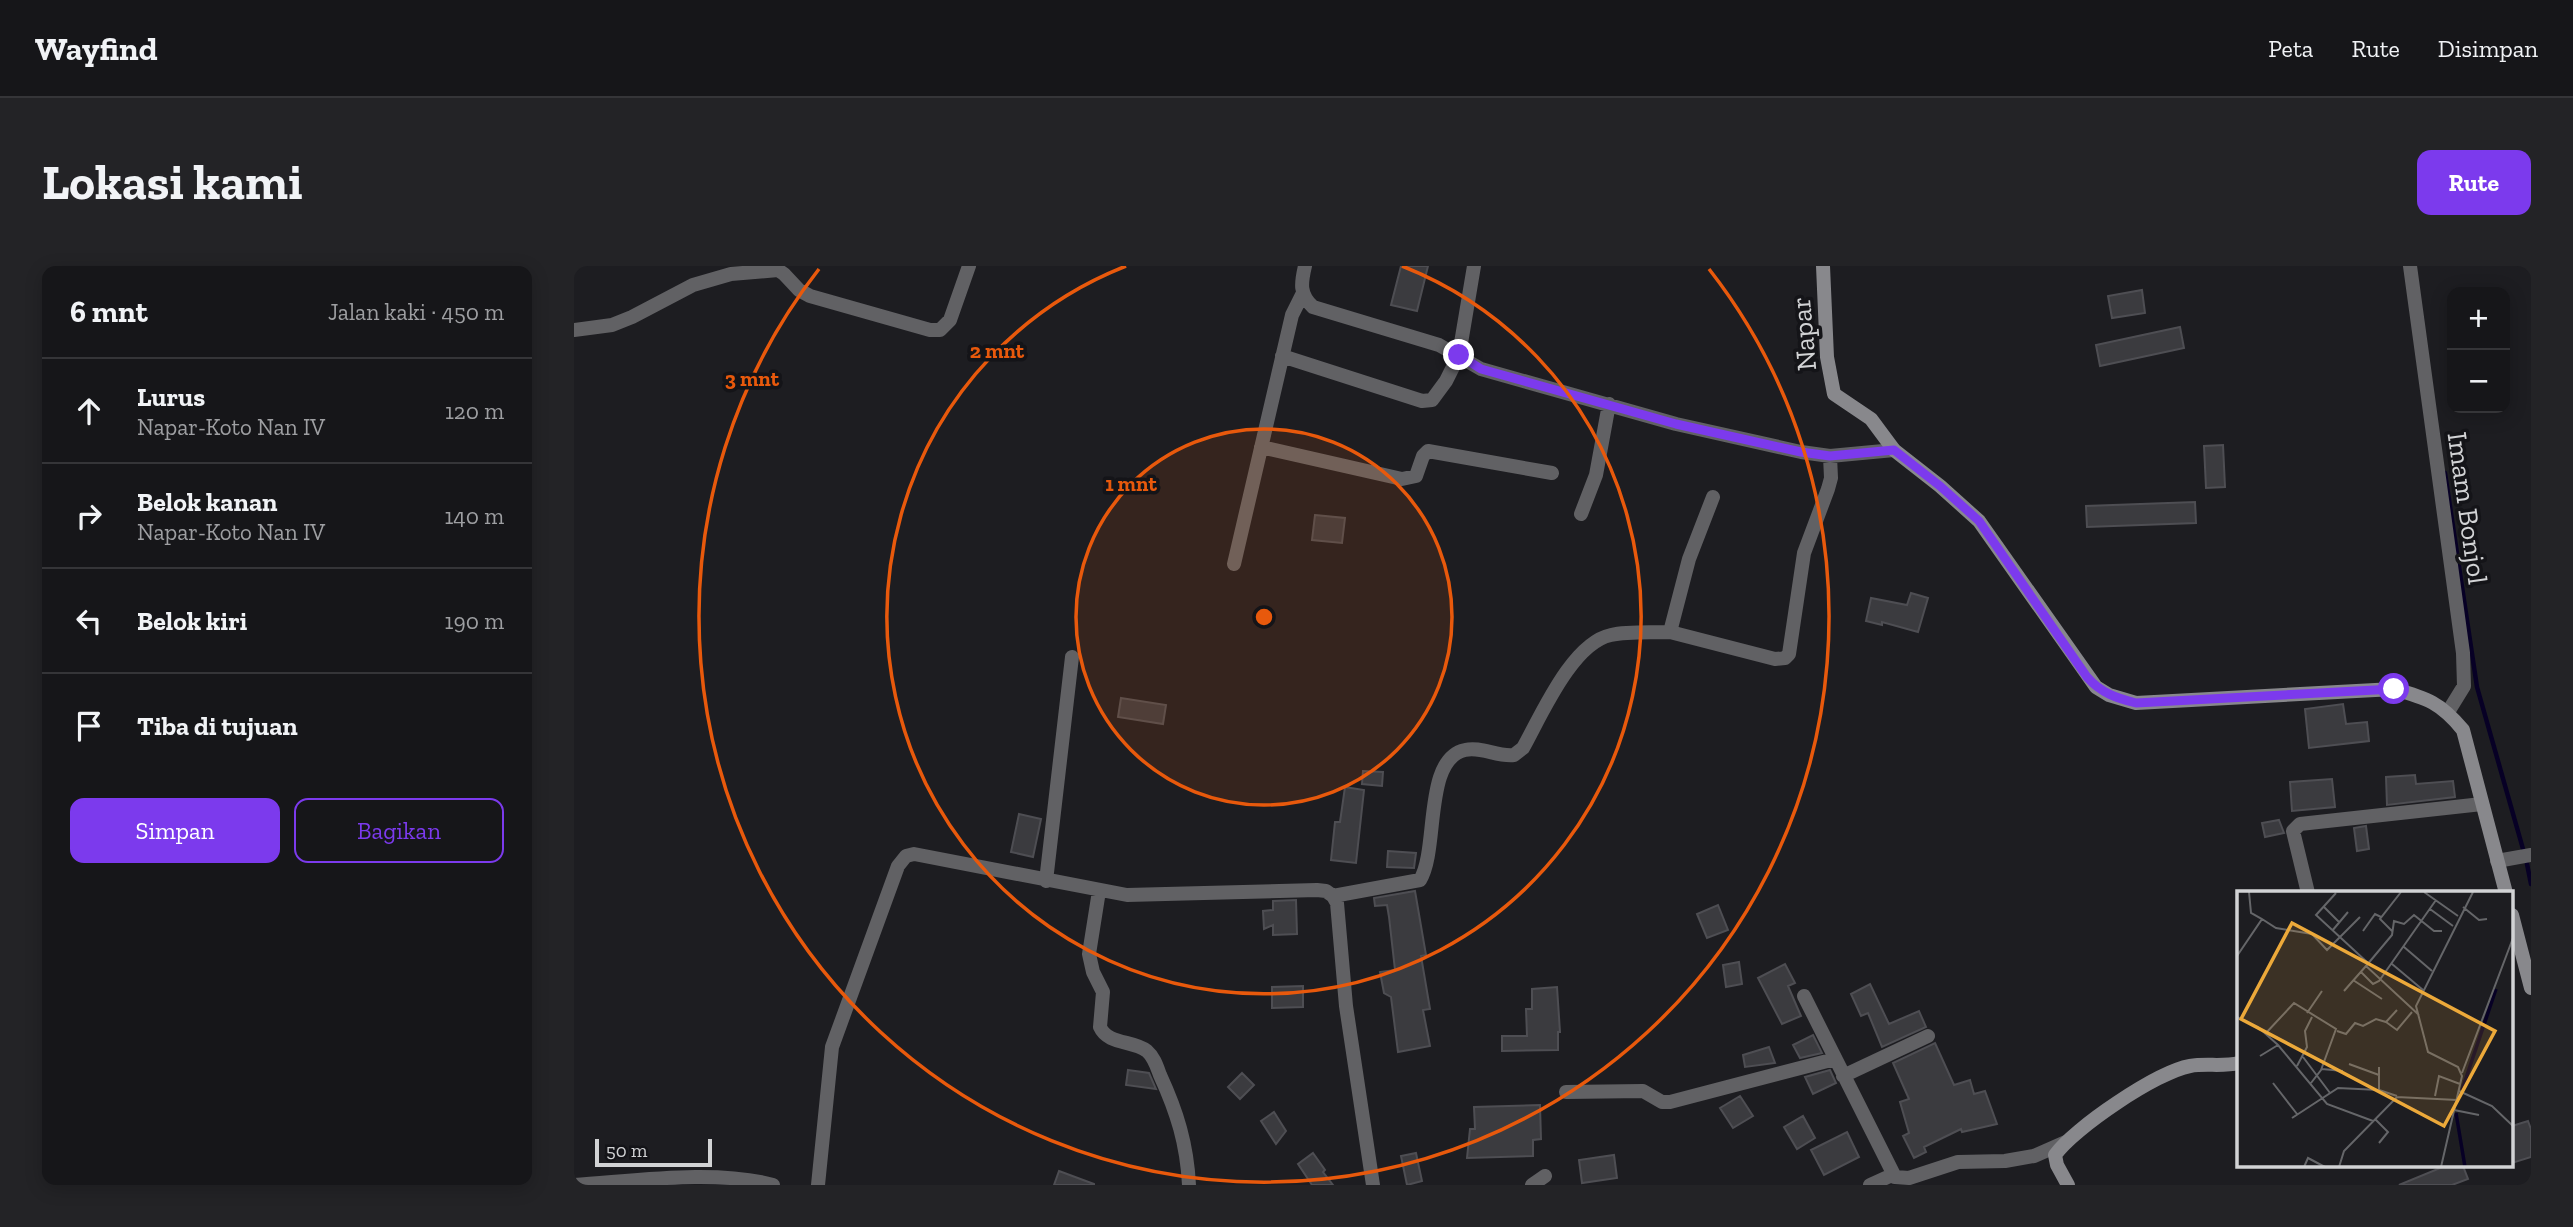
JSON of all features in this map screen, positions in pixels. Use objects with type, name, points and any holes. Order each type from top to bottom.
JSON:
[{"type":"street","points":[[574,330],[612,325],[676,292],[709,279],[768,269],[785,274],[799,290],[810,296],[930,330],[940,330],[950,320],[969,266]]},
{"type":"street","points":[[1234,565],[1292,315],[1302,295],[1301,284],[1305,266]]},
{"type":"street","points":[[1282,356],[1427,402],[1432,400],[1446,381],[1459,355],[1474,266]]},
{"type":"street","name":"Napar","points":[[1823,266],[1827,357],[1834,394],[1871,419],[1894,450]]},
{"type":"street","name":"Imam Bonjol","points":[[2410,266],[2463,653],[2464,686],[2448,712]]},
{"type":"street","points":[[1302,295],[1318,310],[1439,345],[1481,369],[1676,424],[1830,456],[1894,450],[1979,521],[2087,677],[2109,695],[2136,703],[2394,689],[2420,696],[2448,712],[2463,730],[2505,891]]},
{"type":"street","points":[[1581,514],[1596,475],[1609,404]]},
{"type":"street","points":[[1261,447],[1402,479],[1416,476],[1423,456],[1428,451],[1552,473]]},
{"type":"street","points":[[1333,896],[1420,880],[1427,859],[1441,773],[1448,760],[1463,750],[1472,749],[1514,755],[1523,748],[1565,671],[1584,651],[1609,635],[1671,632],[1775,659],[1785,658],[1789,654],[1804,553],[1831,478],[1830,456]]},
{"type":"street","points":[[1671,632],[1689,559],[1713,497]]},
{"type":"street","points":[[1046,881],[1072,657]]},
{"type":"street","points":[[2308,891],[2293,831],[2297,825],[2482,804]]},
{"type":"street","points":[[818,1185],[832,1047],[902,860],[914,854],[1099,891],[1151,896],[1317,890],[1326,891],[1333,896],[1338,912],[1346,1006],[1373,1185]]},
{"type":"street","points":[[2497,862],[2531,855]]},
{"type":"street","points":[[1099,891],[1089,954],[1093,972],[1103,992],[1100,1027],[1109,1038],[1147,1051],[1153,1060],[1177,1111],[1185,1139],[1189,1185]]},
{"type":"street","points":[[2515,937],[2531,988]]},
{"type":"street","points":[[1804,996],[1892,1175],[1898,1178],[1909,1178],[1958,1162],[2006,1161],[2061,1147],[2079,1130],[2168,1073],[2190,1066],[2237,1063]]},
{"type":"street","points":[[1843,1076],[1928,1036]]},
{"type":"street","points":[[1566,1092],[1643,1091],[1662,1102],[1670,1102],[1835,1059]]},
{"type":"street","points":[[2061,1147],[2057,1165],[2068,1185]]},
{"type":"street","points":[[1870,1185],[1892,1175]]},
{"type":"street","points":[[1532,1185],[1545,1176]]},
{"type":"street","points":[[574,1185],[711,1177],[773,1185]]},
{"type":"building","points":[[1401,266],[1428,266],[1417,311],[1391,305]]},
{"type":"building","points":[[2142,290],[2145,313],[2112,318],[2108,296]]},
{"type":"building","points":[[2180,327],[2184,348],[2100,366],[2096,345]]},
{"type":"building","points":[[2223,445],[2225,487],[2206,488],[2204,446]]},
{"type":"building","points":[[2195,502],[2196,523],[2087,527],[2086,506]]},
{"type":"building","points":[[1315,515],[1345,518],[1342,543],[1312,540]]},
{"type":"building","points":[[1911,593],[1928,598],[1918,632],[1882,622],[1882,625],[1866,621],[1871,598],[1907,605]]},
{"type":"building","points":[[1121,698],[1166,705],[1163,724],[1118,717]]},
{"type":"building","points":[[2343,704],[2346,724],[2367,722],[2369,741],[2309,748],[2305,709]]},
{"type":"building","points":[[1363,771],[1383,772],[1382,786],[1362,784]]},
{"type":"building","points":[[2415,775],[2416,784],[2453,781],[2455,797],[2387,805],[2386,777]]},
{"type":"building","points":[[2332,779],[2335,807],[2292,811],[2290,782]]},
{"type":"building","points":[[1345,787],[1364,790],[1356,863],[1331,860],[1335,822],[1340,822]]},
{"type":"building","points":[[1019,814],[1041,819],[1033,857],[1011,852]]},
{"type":"building","points":[[2279,820],[2284,833],[2265,837],[2262,823]]},
{"type":"building","points":[[2366,826],[2369,849],[2357,851],[2354,828]]},
{"type":"building","points":[[1388,851],[1416,853],[1414,868],[1387,867]]},
{"type":"building","points":[[1415,891],[1426,955],[1421,956],[1430,1009],[1423,1010],[1430,1046],[1398,1052],[1391,997],[1384,993],[1380,972],[1395,970],[1389,917],[1387,905],[1375,906],[1374,898]]},
{"type":"building","points":[[1296,900],[1297,934],[1273,935],[1273,925],[1264,929],[1263,911],[1273,910],[1273,901]]},
{"type":"building","points":[[1718,905],[1728,930],[1707,938],[1697,914]]},
{"type":"building","points":[[1739,962],[1742,984],[1726,987],[1723,965]]},
{"type":"building","points":[[1785,964],[1795,983],[1788,986],[1801,1016],[1782,1024],[1758,978]]},
{"type":"building","points":[[1870,984],[1889,1024],[1919,1011],[1926,1027],[1882,1047],[1868,1013],[1861,1016],[1851,994]]},
{"type":"building","points":[[1303,986],[1303,1007],[1272,1008],[1272,987]]},
{"type":"building","points":[[1557,987],[1560,1032],[1558,1050],[1502,1051],[1502,1036],[1527,1036],[1526,1009],[1532,1009],[1532,989]]},
{"type":"building","points":[[1813,1035],[1822,1053],[1800,1058],[1793,1045]]},
{"type":"building","points":[[1935,1043],[1954,1085],[1970,1080],[1974,1094],[1985,1091],[1997,1124],[1962,1132],[1961,1129],[1924,1147],[1926,1152],[1914,1158],[1903,1136],[1909,1133],[1900,1102],[1909,1099],[1893,1063]]},
{"type":"building","points":[[1769,1047],[1775,1063],[1745,1067],[1743,1055]]},
{"type":"building","points":[[1128,1070],[1149,1073],[1156,1089],[1126,1085]]},
{"type":"building","points":[[1830,1070],[1836,1083],[1813,1094],[1805,1077]]},
{"type":"building","points":[[1242,1073],[1254,1085],[1240,1099],[1228,1087]]},
{"type":"building","points":[[1740,1096],[1753,1116],[1733,1128],[1720,1108]]},
{"type":"building","points":[[1540,1105],[1541,1139],[1533,1140],[1533,1156],[1467,1158],[1470,1129],[1475,1129],[1474,1107]]},
{"type":"building","points":[[1274,1112],[1286,1131],[1276,1144],[1261,1121]]},
{"type":"building","points":[[1803,1116],[1815,1138],[1797,1149],[1784,1127]]},
{"type":"building","points":[[2528,1121],[2531,1129],[2531,1157],[2514,1162],[2514,1125]]},
{"type":"building","points":[[1847,1132],[1859,1157],[1824,1175],[1811,1150]]},
{"type":"building","points":[[1313,1153],[1333,1185],[1312,1185],[1298,1164]]},
{"type":"building","points":[[1416,1153],[1422,1181],[1407,1185],[1401,1156]]},
{"type":"building","points":[[1614,1155],[1617,1178],[1582,1183],[1579,1160]]},
{"type":"building","points":[[2440,1168],[2464,1168],[2468,1179],[2452,1185],[2399,1185]]},
{"type":"building","points":[[1059,1171],[1094,1184],[1094,1185],[1054,1185]]},
{"type":"waterway","points":[[2445,473],[2477,687],[2523,849]]},
{"type":"waterway","points":[[2527,864],[2531,884]]},
{"type":"route","points":[[1459,355],[1481,369],[1676,424],[1801,452],[1830,456],[1894,450],[1979,521],[2087,677],[2096,687],[2119,699],[2136,703],[2394,689]]}]
